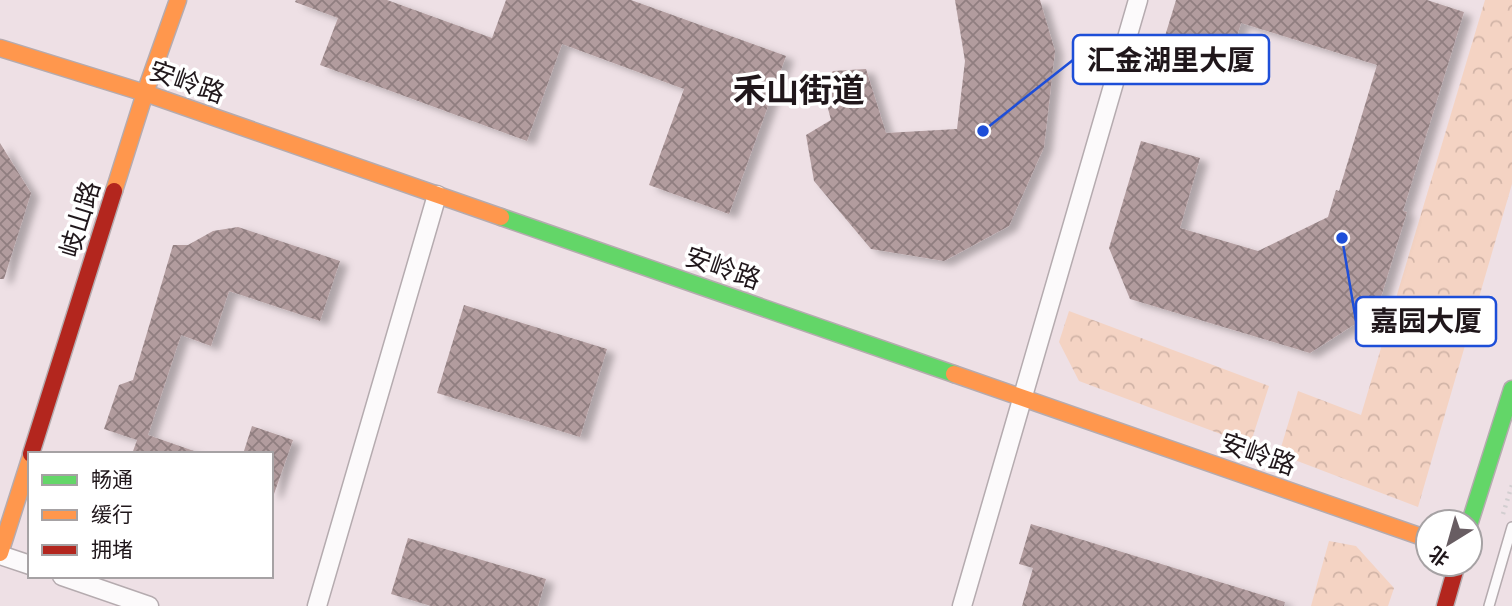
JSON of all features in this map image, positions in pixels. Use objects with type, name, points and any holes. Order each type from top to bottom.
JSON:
[{"type":"main road","name":"岐山路","points":[[32,452],[145,93],[178,0]]},
{"type":"main road","name":"安岭路","points":[[0,48],[145,93],[1414,534]]},
{"type":"main road","points":[[1474,508],[1512,388]]},
{"type":"main road","points":[[0,554],[28,465]]},
{"type":"main road","points":[[1445,606],[1453,578]]},
{"type":"street","points":[[962,606],[1138,0]]},
{"type":"street","points":[[317,606],[437,195]]},
{"type":"street","points":[[0,554],[28,564]]},
{"type":"street","points":[[68,578],[149,606]]},
{"type":"lane","points":[[1489,606],[1512,527]]},
{"type":"green space","points":[[1485,0],[1512,0],[1512,184],[1418,507],[1279,454],[1298,391],[1361,415]]},
{"type":"green space","points":[[1069,311],[1269,386],[1250,445],[1079,381],[1059,342]]},
{"type":"green space","points":[[1329,541],[1356,546],[1394,588],[1388,606],[1311,606]]},
{"type":"building","points":[[387,0],[492,38],[506,0],[631,0],[786,56],[729,214],[649,185],[684,89],[562,44],[527,141],[320,65],[338,18],[295,2]]},
{"type":"building","points":[[955,0],[1040,0],[1055,51],[1044,147],[1009,226],[944,261],[871,249],[814,181],[806,135],[831,120],[822,85],[833,71],[866,69],[886,133],[957,129],[965,61]]},
{"type":"building","points":[[1176,0],[1427,0],[1464,12],[1403,211],[1407,212],[1377,310],[1310,353],[1130,299],[1109,248],[1141,141],[1200,158],[1180,228],[1258,251],[1328,217],[1336,190],[1339,191],[1377,65],[1241,23],[1228,66],[1162,46]]},
{"type":"building","points":[[0,143],[31,193],[4,279],[0,279]]},
{"type":"building","points":[[238,227],[340,261],[320,321],[229,291],[211,346],[181,335],[148,435],[194,452],[133,452],[137,440],[104,429],[119,385],[133,380],[173,245],[188,245],[213,231]]},
{"type":"building","points":[[464,305],[607,349],[580,437],[437,393]]},
{"type":"building","points":[[252,426],[293,440],[274,494],[273,452],[244,452]]},
{"type":"building","points":[[1031,524],[1285,602],[1284,606],[1022,606],[1033,568],[1019,564]]},
{"type":"building","points":[[408,538],[546,579],[538,606],[431,606],[391,594]]},
{"type":"traffic: fast","points":[[501,217],[954,374]]},
{"type":"traffic: fast","points":[[1474,508],[1512,389]]},
{"type":"traffic: slow","points":[[114,191],[178,0]]},
{"type":"traffic: slow","points":[[0,48],[145,93],[501,217]]},
{"type":"traffic: slow","points":[[954,374],[1414,534]]},
{"type":"traffic: slow","points":[[0,553],[28,465]]},
{"type":"traffic: jam","points":[[32,452],[114,191]]},
{"type":"traffic: jam","points":[[1445,606],[1453,578]]},
{"type":"place","name":"汇金湖里大厦","points":[[983,131]]},
{"type":"place","name":"嘉园大厦","points":[[1342,238]]},
{"type":"district","name":"禾山街道","points":[[799,90]]}]
